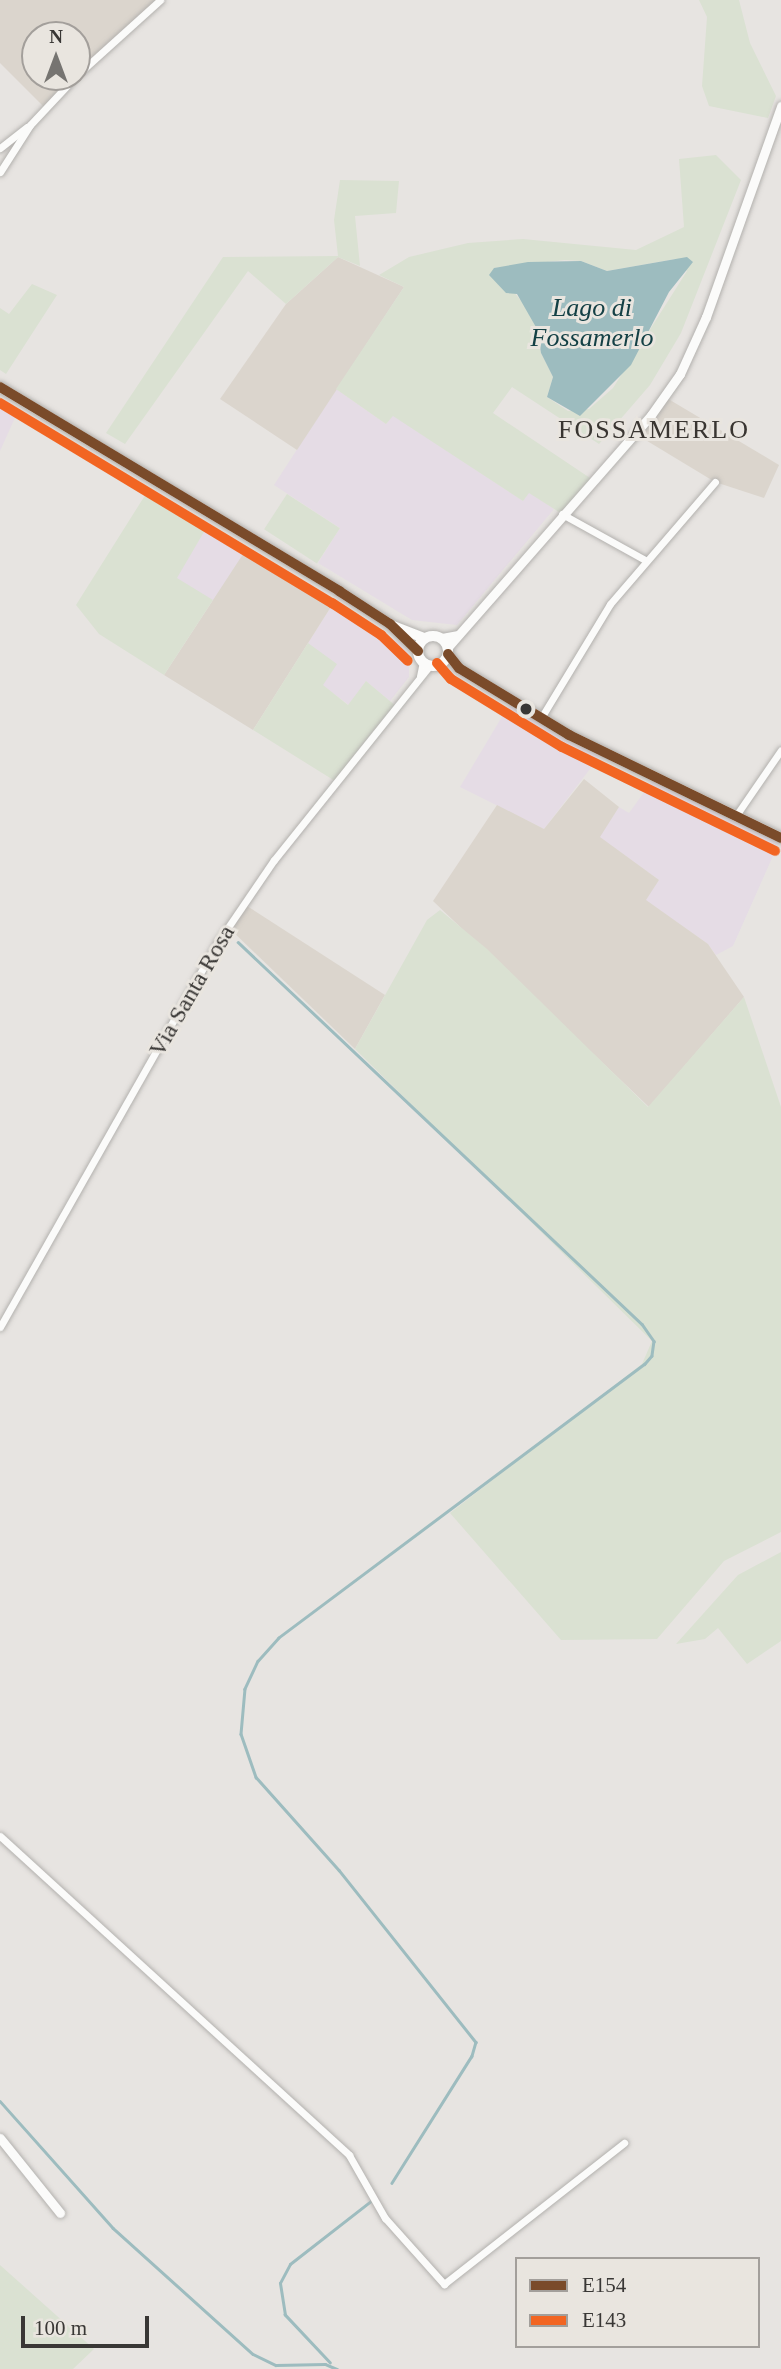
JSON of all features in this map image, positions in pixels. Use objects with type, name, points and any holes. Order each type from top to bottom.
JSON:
[{"type":"main road","points":[[0,387],[393,626],[445,650],[459,668],[541,718],[781,838]]},
{"type":"main road","points":[[393,626],[418,651],[426,664],[445,650]]},
{"type":"main road","points":[[418,651],[424,638]]},
{"type":"street","points":[[91,62],[160,0]]},
{"type":"street","points":[[0,148],[30,125],[62,91]]},
{"type":"street","points":[[445,650],[665,397],[690,357],[781,106]]},
{"type":"street","points":[[0,172],[30,125]]},
{"type":"street","points":[[541,718],[610,604],[645,560],[715,482]]},
{"type":"street","points":[[562,514],[645,560]]},
{"type":"street","name":"Via Santa Rosa","points":[[0,1327],[218,942],[274,860],[419,680],[426,664]]},
{"type":"street","points":[[735,817],[781,750]]},
{"type":"street","points":[[0,1836],[349,2155],[385,2218],[444,2284],[624,2143]]},
{"type":"street","points":[[0,2138],[60,2213]]},
{"type":"shaded area","points":[[0,0],[160,0],[91,62],[91,21],[21,21],[21,84],[0,63]]},
{"type":"shaded area","points":[[28,91],[61,91],[44,107]]},
{"type":"shaded area","points":[[338,257],[404,287],[297,450],[220,399],[286,304]]},
{"type":"shaded area","points":[[336,389],[386,424],[393,415],[523,501],[529,492],[554,509],[457,625],[412,620],[318,563],[340,528],[274,485]]},
{"type":"shaded area","points":[[665,397],[779,465],[764,498],[715,482],[634,433]]},
{"type":"shaded area","points":[[0,401],[18,411],[0,451]]},
{"type":"shaded area","points":[[208,525],[247,548],[214,602],[176,579]]},
{"type":"shaded area","points":[[247,548],[275,573],[282,569],[334,602],[253,730],[164,675]]},
{"type":"shaded area","points":[[334,602],[400,643],[409,654],[409,677],[390,701],[366,681],[349,705],[322,685],[308,643]]},
{"type":"shaded area","points":[[512,700],[603,752],[544,829],[460,787]]},
{"type":"shaded area","points":[[655,777],[781,838],[733,946],[716,955],[708,944],[645,900],[659,880],[599,837],[619,807],[629,813]]},
{"type":"shaded area","points":[[584,779],[619,807],[600,837],[659,880],[646,900],[708,944],[744,997],[649,1107],[433,901],[497,805],[544,829]]},
{"type":"shaded area","points":[[244,904],[385,995],[355,1049],[228,927]]},
{"type":"green space","points":[[699,0],[739,0],[750,43],[776,96],[768,118],[709,106],[702,86],[707,17]]},
{"type":"green space","points":[[716,155],[741,180],[681,333],[650,385],[599,444],[512,387],[493,413],[593,480],[562,514],[529,493],[523,501],[393,416],[386,424],[336,389],[404,287],[379,275],[409,257],[468,243],[523,239],[636,250],[684,227],[679,159]],"holes":[[[675,259],[687,271],[613,388],[589,409],[568,411],[547,397],[553,377],[541,353],[537,329],[523,303],[494,268],[565,260],[581,261],[607,271]]]},
{"type":"green space","points":[[340,180],[399,181],[396,213],[355,216],[360,266],[338,257],[286,304],[248,271],[125,444],[106,433],[223,257],[338,256],[334,220]]},
{"type":"green space","points":[[32,284],[57,295],[6,374],[0,370],[0,308],[9,314]]},
{"type":"green space","points":[[149,489],[208,525],[177,578],[213,600],[164,675],[99,634],[76,605]]},
{"type":"green space","points":[[287,494],[340,528],[317,564],[264,529]]},
{"type":"green space","points":[[308,643],[337,664],[323,685],[348,705],[366,681],[397,707],[335,781],[253,730]]},
{"type":"green space","points":[[440,910],[487,949],[648,1107],[744,997],[781,1107],[781,1532],[724,1561],[657,1639],[561,1640],[450,1513],[642,1364],[652,1341],[355,1049],[427,920]]},
{"type":"green space","points":[[781,1552],[781,1641],[747,1664],[718,1628],[705,1639],[676,1644],[738,1575]]},
{"type":"green space","points":[[0,2265],[94,2349],[73,2369],[0,2369]]},
{"type":"water","name":"Lago di Fossamerlo","points":[[687,257],[693,262],[669,292],[631,365],[580,416],[547,397],[553,377],[541,353],[537,329],[517,294],[506,293],[489,275],[494,268],[528,262],[581,261],[607,271]]},
{"type":"waterway","points":[[238,942],[642,1324],[654,1341],[652,1356],[645,1364],[279,1638],[258,1661],[245,1689],[241,1734],[256,1777],[339,1870],[476,2042],[472,2056],[392,2183]]},
{"type":"waterway","points":[[0,2101],[113,2228],[253,2354],[276,2365],[325,2364],[337,2369]]},
{"type":"waterway","points":[[330,2363],[285,2315],[280,2283],[290,2264],[371,2201]]},
{"type":"transit line","name":"E154","points":[[0,387],[339,591],[390,624],[418,651]]},
{"type":"transit line","name":"E143","points":[[0,403],[332,603],[381,635],[408,661]]},
{"type":"transit line","name":"E154","points":[[448,654],[459,668],[569,735],[781,838]]},
{"type":"transit line","name":"E143","points":[[437,663],[451,679],[562,747],[775,851]]},
{"type":"district","name":"FOSSAMERLO","points":[[654,430]]}]
